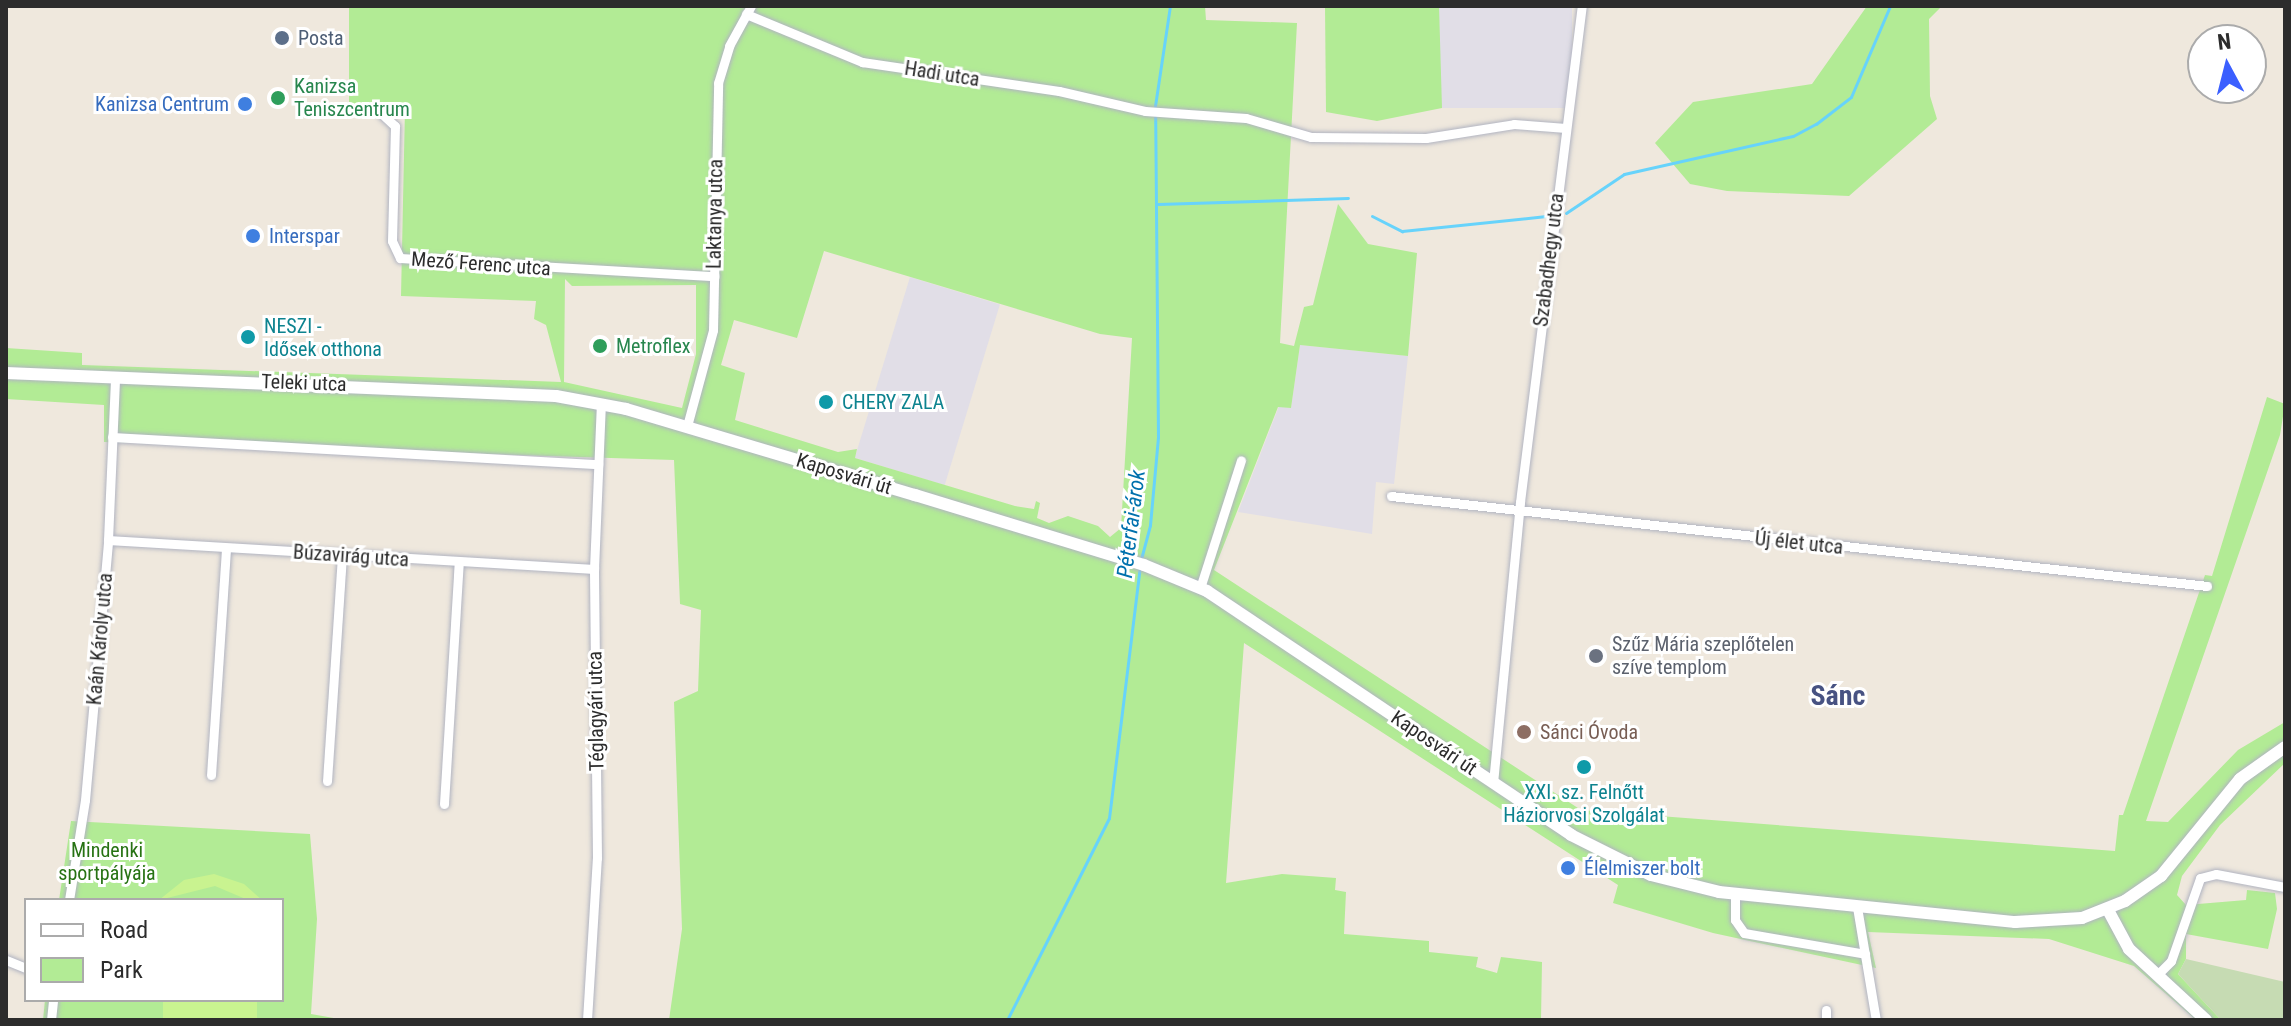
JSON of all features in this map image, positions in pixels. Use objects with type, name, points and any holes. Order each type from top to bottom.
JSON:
[{"type":"main road","name":"Teleki utca","points":[[6,373],[490,391],[601,403]]},
{"type":"main road","name":"Kaposvári út","points":[[601,403],[687,426],[1138,563],[1200,588],[1493,783],[1620,862],[1684,885],[1735,894],[1857,907],[2048,923],[2108,910],[2133,897],[2176,861],[2240,779],[2285,747]]},
{"type":"main road","points":[[2108,910],[2125,944],[2206,1020]]},
{"type":"street","name":"Szabadhegy utca","points":[[1493,783],[1519,513],[1582,6]]},
{"type":"street","name":"Hadi utca","points":[[748,10],[862,62],[1059,91],[1164,114],[1246,118],[1295,134],[1336,139],[1426,138],[1514,124],[1566,128]]},
{"type":"street","name":"Laktanya utca","points":[[687,426],[711,344],[718,83],[748,10]]},
{"type":"street","name":"Mező Ferenc utca","points":[[382,114],[395,126],[392,241],[400,258],[714,276]]},
{"type":"street","name":"Kaán Károly utca","points":[[69,898],[85,800],[108,540],[115,377]]},
{"type":"street","name":"Téglagyári utca","points":[[587,1020],[598,834],[594,569],[601,403]]},
{"type":"street","points":[[112,437],[598,464]]},
{"type":"street","points":[[1200,588],[1241,460]]},
{"type":"street","name":"Új élet utca","points":[[1391,496],[1519,513],[2207,586]]},
{"type":"street","name":"Búzavirág utca","points":[[108,540],[594,569]]},
{"type":"street","points":[[211,775],[226,548]]},
{"type":"street","points":[[327,781],[342,555]]},
{"type":"street","points":[[444,804],[459,562]]},
{"type":"street","points":[[2159,973],[2171,961],[2200,878],[2216,874],[2285,887]]},
{"type":"street","points":[[1735,894],[1735,920],[1744,933],[1865,954]]},
{"type":"street","points":[[1857,907],[1876,1020]]},
{"type":"shaded area","points":[[1439,6],[1572,6],[1572,108],[1439,108]]},
{"type":"shaded area","points":[[910,277],[1000,304],[945,485],[855,458]]},
{"type":"shaded area","points":[[1300,345],[1408,356],[1394,484],[1376,482],[1372,534],[1238,512],[1279,406],[1291,408]]},
{"type":"green space","points":[[349,6],[1205,6],[1206,20],[1297,23],[1280,343],[1294,346],[1304,307],[1313,305],[1338,204],[1368,244],[1417,253],[1408,356],[1300,345],[1291,408],[1278,407],[1214,570],[1581,810],[2115,851],[2119,815],[2123,815],[2205,575],[2212,576],[2267,397],[2285,404],[2280,435],[2146,821],[2168,822],[2238,750],[2285,722],[2285,763],[2220,825],[2182,876],[2177,895],[2186,905],[2246,900],[2247,890],[2275,893],[2277,909],[2268,949],[2186,934],[2186,959],[2178,974],[2221,1020],[2196,1020],[2134,966],[2049,939],[1868,932],[1876,968],[1713,933],[1613,903],[1618,885],[1244,643],[1226,883],[1282,874],[1336,878],[1335,890],[1346,892],[1344,934],[1429,941],[1429,952],[1478,957],[1476,967],[1497,973],[1501,957],[1542,962],[1541,1020],[669,1020],[682,929],[674,702],[698,691],[701,610],[680,604],[674,460],[104,442],[104,405],[6,399],[6,348],[82,353],[82,365],[561,382],[546,325],[534,319],[536,301],[401,296],[405,108],[349,106]],"holes":[[[824,251],[1100,334],[1132,338],[1121,528],[1110,537],[1098,526],[1068,516],[1049,523],[1037,518],[1040,503],[1036,501],[1034,509],[1015,506],[855,458],[857,449],[838,452],[735,420],[745,373],[721,365],[734,320],[797,338]],[[565,279],[572,286],[696,285],[696,354],[682,408],[564,382]]]},
{"type":"green space","points":[[1325,6],[1439,6],[1442,108],[1377,121],[1326,112]]},
{"type":"green space","points":[[1867,6],[1942,6],[1929,19],[1930,96],[1937,119],[1849,196],[1727,191],[1690,184],[1655,143],[1693,102],[1812,84]]},
{"type":"green space","name":"Mindenki sportpályája","points":[[71,821],[310,834],[317,919],[311,1014],[345,1020],[43,1020],[45,1002],[284,1002],[284,898],[59,898]]},
{"type":"green space","points":[[214,874],[244,884],[260,898],[243,898],[215,886],[162,898],[184,880]]},
{"type":"green space","points":[[2186,959],[2285,982],[2285,1020],[2221,1020],[2178,974]]},
{"type":"green space","points":[[163,1002],[257,1002],[257,1020],[163,1020]]},
{"type":"waterway","name":"Péterfai-árok","points":[[1141,559],[1150,525],[1158,437],[1155,106],[1170,6]]},
{"type":"waterway","points":[[1566,213],[1624,174],[1793,136],[1816,124],[1851,97],[1890,6]]},
{"type":"waterway","points":[[1158,204],[1348,198]]},
{"type":"waterway","points":[[1372,216],[1402,231],[1546,216]]},
{"type":"waterway","name":"Péterfai-árok","points":[[1007,1020],[1109,818],[1140,567]]},
{"type":"place","name":"Posta","points":[[282,38]]},
{"type":"place","name":"Kanizsa Teniszcentrum","points":[[278,98]]},
{"type":"place","name":"Kanizsa Centrum","points":[[245,104]]},
{"type":"place","name":"Interspar","points":[[253,236]]},
{"type":"place","name":"NESZI - Idősek otthona","points":[[248,337]]},
{"type":"place","name":"Metroflex","points":[[600,346]]},
{"type":"place","name":"CHERY ZALA","points":[[826,402]]},
{"type":"place","name":"Szűz Mária szeplőtelen szíve templom","points":[[1596,656]]},
{"type":"place","name":"Sánci Óvoda","points":[[1524,732]]},
{"type":"place","name":"XXI. sz. Felnőtt Háziorvosi Szolgálat","points":[[1584,767]]},
{"type":"place","name":"Élelmiszer bolt","points":[[1568,868]]},
{"type":"district","name":"Sánc","points":[[1838,696]]}]
